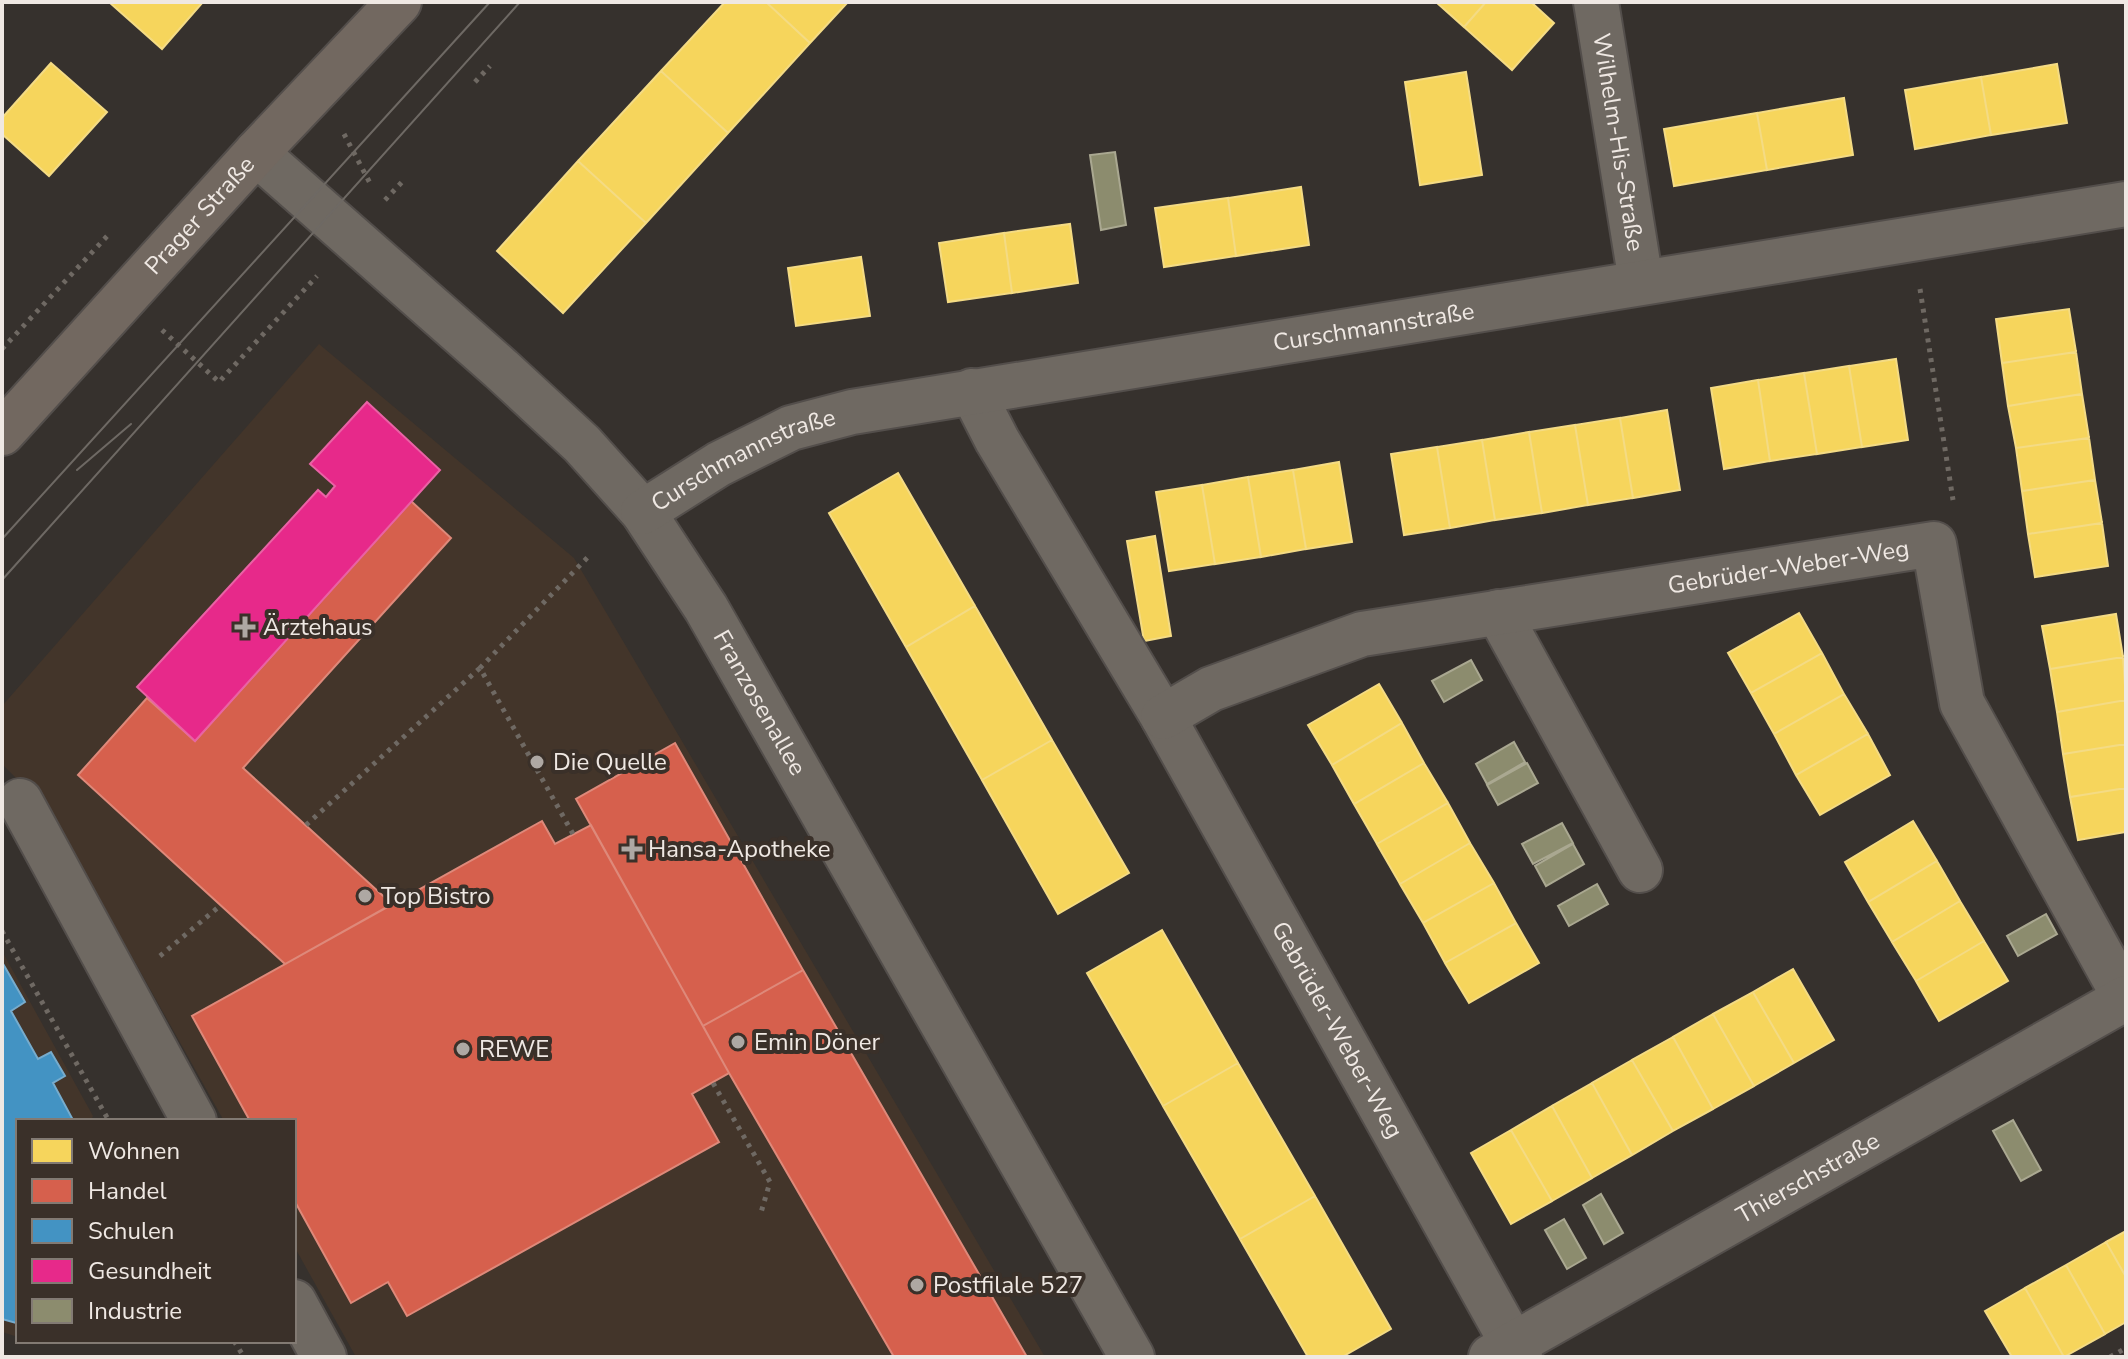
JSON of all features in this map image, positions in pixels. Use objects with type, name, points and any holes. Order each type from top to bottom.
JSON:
[{"type":"main road","name":"Prager Straße","points":[[2,433],[256,153],[399,2]]},
{"type":"street","name":"Wilhelm-His-Straße","points":[[1596,2],[1641,282]]},
{"type":"street","name":"Franzosenallee","points":[[256,153],[582,444],[643,512],[713,622],[1132,1357]]},
{"type":"street","name":"Curschmannstraße","points":[[643,512],[719,464],[791,428],[852,412],[2126,204]]},
{"type":"street","name":"Gebrüder-Weber-Weg","points":[[972,391],[997,440],[1163,717],[1508,1353]]},
{"type":"street","name":"Gebrüder-Weber-Weg","points":[[1163,717],[1211,689],[1362,634],[1934,544],[1962,703],[2126,998]]},
{"type":"street","points":[[1498,612],[1640,870]]},
{"type":"street","points":[[20,801],[193,1119]]},
{"type":"street","name":"Thierschstraße","points":[[1508,1353],[2126,998]]},
{"type":"street","points":[[296,1306],[324,1357]]},
{"type":"path","points":[[475,82],[490,66]]},
{"type":"path","points":[[2,349],[113,230]]},
{"type":"path","points":[[1912,239],[1959,539],[1934,544]]},
{"type":"path","points":[[162,330],[219,382],[321,272]]},
{"type":"path","points":[[306,825],[480,668],[588,557]]},
{"type":"path","points":[[480,668],[573,834]]},
{"type":"path","points":[[151,964],[221,905]]},
{"type":"path","points":[[2,931],[108,1119]]},
{"type":"path","points":[[713,1083],[770,1182],[760,1216]]},
{"type":"path","points":[[2110,1357],[2126,1348]]},
{"type":"shaded area","points":[[319,344],[574,558],[1045,1357],[356,1357],[296,1250],[296,1119],[223,1119],[52,814],[2,764],[2,706]]},
{"type":"shaded area","points":[[2,951],[93,1116],[92,1119],[16,1119],[16,1336],[2,1332]]},
{"type":"building: Wohnen","points":[[109,2],[203,2],[162,49]]},
{"type":"building: Wohnen","points":[[725,2],[766,2],[810,43],[728,133],[661,71]]},
{"type":"building: Wohnen","points":[[766,2],[848,2],[810,43]]},
{"type":"building: Wohnen","points":[[1436,2],[1486,2],[1464,27]]},
{"type":"building: Wohnen","points":[[1486,2],[1531,2],[1554,23],[1512,70],[1464,27]]},
{"type":"building: Wohnen","points":[[51,63],[107,112],[49,176],[2,134],[2,118]]},
{"type":"building: Wohnen","points":[[2057,64],[2067,123],[1991,135],[1981,77]]},
{"type":"building: Wohnen","points":[[661,71],[728,133],[646,223],[578,161]]},
{"type":"building: Wohnen","points":[[1466,72],[1482,175],[1420,185],[1405,82]]},
{"type":"building: Wohnen","points":[[1981,77],[1991,135],[1915,149],[1905,90]]},
{"type":"building: Wohnen","points":[[1844,98],[1853,155],[1767,170],[1757,113]]},
{"type":"building: Wohnen","points":[[1757,113],[1767,170],[1674,186],[1664,129]]},
{"type":"building: Wohnen","points":[[578,161],[646,223],[563,313],[497,251]]},
{"type":"building: Wohnen","points":[[1301,187],[1309,245],[1236,256],[1228,198]]},
{"type":"building: Wohnen","points":[[1228,198],[1236,256],[1164,267],[1155,208]]},
{"type":"building: Wohnen","points":[[1070,224],[1078,283],[1012,293],[1004,233]]},
{"type":"building: Wohnen","points":[[1004,233],[1012,293],[948,302],[939,243]]},
{"type":"building: Wohnen","points":[[861,257],[870,316],[796,326],[788,268]]},
{"type":"building: Wohnen","points":[[2069,309],[2076,352],[2002,363],[1996,319]]},
{"type":"building: Wohnen","points":[[2076,352],[2082,394],[2008,406],[2002,363]]},
{"type":"building: Wohnen","points":[[1896,359],[1908,440],[1862,447],[1849,366]]},
{"type":"building: Wohnen","points":[[1849,366],[1862,447],[1817,454],[1804,373]]},
{"type":"building: Wohnen","points":[[1804,373],[1817,454],[1770,461],[1758,380]]},
{"type":"building: Wohnen","points":[[1758,380],[1770,461],[1724,469],[1711,388]]},
{"type":"building: Wohnen","points":[[2082,394],[2089,438],[2016,448],[2008,406]]},
{"type":"building: Wohnen","points":[[1667,410],[1680,490],[1633,498],[1620,418]]},
{"type":"building: Wohnen","points":[[1620,418],[1633,498],[1588,505],[1575,425]]},
{"type":"building: Wohnen","points":[[1575,425],[1588,505],[1542,513],[1529,432]]},
{"type":"building: Wohnen","points":[[1529,432],[1542,513],[1495,520],[1482,440]]},
{"type":"building: Wohnen","points":[[2089,438],[2095,480],[2022,491],[2016,448]]},
{"type":"building: Wohnen","points":[[1482,440],[1495,520],[1450,528],[1437,447]]},
{"type":"building: Wohnen","points":[[1437,447],[1450,528],[1404,535],[1391,454]]},
{"type":"building: Wohnen","points":[[1339,462],[1352,542],[1306,549],[1293,470]]},
{"type":"building: Wohnen","points":[[1293,470],[1306,549],[1261,557],[1248,477]]},
{"type":"building: Wohnen","points":[[898,473],[975,606],[906,647],[829,513]]},
{"type":"building: Wohnen","points":[[1248,477],[1261,557],[1215,564],[1202,485]]},
{"type":"building: Wohnen","points":[[2095,480],[2102,523],[2028,534],[2022,491]]},
{"type":"building: Wohnen","points":[[1202,485],[1215,564],[1169,571],[1156,492]]},
{"type":"building: Wohnen","points":[[2102,523],[2108,566],[2035,577],[2028,534]]},
{"type":"building: Wohnen","points":[[1155,536],[1171,636],[1144,641],[1127,541]]},
{"type":"building: Wohnen","points":[[975,606],[1052,740],[982,780],[906,647]]},
{"type":"building: Wohnen","points":[[1799,613],[1822,653],[1751,693],[1728,653]]},
{"type":"building: Wohnen","points":[[2116,614],[2123,657],[2050,669],[2042,626]]},
{"type":"building: Wohnen","points":[[1822,653],[1844,694],[1774,734],[1751,693]]},
{"type":"building: Wohnen","points":[[2123,657],[2126,700],[2057,712],[2050,669]]},
{"type":"building: Wohnen","points":[[1379,684],[1402,723],[1332,765],[1308,725]]},
{"type":"building: Wohnen","points":[[1844,694],[1868,734],[1796,775],[1774,734]]},
{"type":"building: Wohnen","points":[[2126,700],[2126,744],[2063,754],[2057,712]]},
{"type":"building: Wohnen","points":[[1402,723],[1424,763],[1354,804],[1332,765]]},
{"type":"building: Wohnen","points":[[1868,734],[1890,775],[1820,815],[1796,775]]},
{"type":"building: Wohnen","points":[[1052,740],[1129,873],[1058,914],[982,780]]},
{"type":"building: Wohnen","points":[[2126,744],[2126,788],[2070,797],[2063,754]]},
{"type":"building: Wohnen","points":[[1424,763],[1448,803],[1377,844],[1354,804]]},
{"type":"building: Wohnen","points":[[2126,788],[2126,832],[2078,840],[2070,797]]},
{"type":"building: Wohnen","points":[[1448,803],[1470,843],[1400,884],[1377,844]]},
{"type":"building: Wohnen","points":[[1913,821],[1937,861],[1868,902],[1845,862]]},
{"type":"building: Wohnen","points":[[1470,843],[1494,883],[1423,923],[1400,884]]},
{"type":"building: Wohnen","points":[[1937,861],[1960,901],[1892,942],[1868,902]]},
{"type":"building: Wohnen","points":[[1494,883],[1516,923],[1445,963],[1423,923]]},
{"type":"building: Wohnen","points":[[1960,901],[1984,941],[1916,981],[1892,942]]},
{"type":"building: Wohnen","points":[[1516,923],[1539,963],[1469,1003],[1445,963]]},
{"type":"building: Wohnen","points":[[1162,930],[1238,1063],[1163,1106],[1087,973]]},
{"type":"building: Wohnen","points":[[1984,941],[2008,981],[1939,1021],[1916,981]]},
{"type":"building: Wohnen","points":[[1793,969],[1834,1040],[1794,1063],[1753,992]]},
{"type":"building: Wohnen","points":[[1753,992],[1794,1063],[1754,1086],[1713,1014]]},
{"type":"building: Wohnen","points":[[1713,1014],[1754,1086],[1713,1109],[1673,1037]]},
{"type":"building: Wohnen","points":[[1673,1037],[1713,1109],[1673,1131],[1632,1060]]},
{"type":"building: Wohnen","points":[[1632,1060],[1673,1131],[1632,1155],[1592,1083]]},
{"type":"building: Wohnen","points":[[1238,1063],[1315,1196],[1240,1239],[1163,1106]]},
{"type":"building: Wohnen","points":[[1592,1083],[1632,1155],[1592,1178],[1552,1106]]},
{"type":"building: Wohnen","points":[[1552,1106],[1592,1178],[1552,1201],[1511,1130]]},
{"type":"building: Wohnen","points":[[1511,1130],[1552,1201],[1511,1224],[1471,1153]]},
{"type":"building: Wohnen","points":[[1315,1196],[1391,1329],[1342,1357],[1308,1357],[1240,1239]]},
{"type":"building: Wohnen","points":[[2126,1231],[2126,1277],[2106,1242]]},
{"type":"building: Wohnen","points":[[2106,1242],[2126,1277],[2126,1322],[2105,1334],[2066,1265]]},
{"type":"building: Wohnen","points":[[2066,1265],[2105,1334],[2064,1357],[2025,1288]]},
{"type":"building: Wohnen","points":[[2025,1288],[2064,1357],[2012,1357],[1985,1311]]},
{"type":"building: Handel","points":[[411,501],[451,538],[243,768],[392,904],[285,964],[78,775],[147,698],[195,741]]},
{"type":"building: Handel","points":[[675,743],[803,970],[703,1026],[576,799]]},
{"type":"building: Handel","name":"REWE","points":[[542,821],[555,844],[591,825],[729,1073],[692,1094],[719,1142],[407,1316],[388,1282],[351,1303],[296,1204],[296,1119],[249,1119],[192,1016]]},
{"type":"building: Handel","points":[[803,970],[1027,1357],[894,1357],[729,1073],[703,1026]]},
{"type":"building: Schulen","points":[[2,962],[25,1002],[11,1011],[38,1059],[51,1052],[65,1076],[53,1083],[72,1119],[16,1119],[16,1323],[2,1319]]},
{"type":"building: Gesundheit","name":"Ärztehaus","points":[[367,402],[440,470],[195,741],[137,687],[318,490],[326,497],[335,486],[310,464]]},
{"type":"building: Industrie","points":[[1115,152],[1126,225],[1101,230],[1090,155]]},
{"type":"building: Industrie","points":[[1471,660],[1482,680],[1444,702],[1432,681]]},
{"type":"building: Industrie","points":[[1514,742],[1525,762],[1487,784],[1476,764]]},
{"type":"building: Industrie","points":[[1527,763],[1538,783],[1498,805],[1487,785]]},
{"type":"building: Industrie","points":[[1562,823],[1573,843],[1533,864],[1522,844]]},
{"type":"building: Industrie","points":[[1573,844],[1584,864],[1546,886],[1535,866]]},
{"type":"building: Industrie","points":[[1597,884],[1608,904],[1569,926],[1558,906]]},
{"type":"building: Industrie","points":[[2046,914],[2057,934],[2018,956],[2007,936]]},
{"type":"building: Industrie","points":[[2013,1120],[2041,1170],[2021,1181],[1993,1131]]},
{"type":"building: Industrie","points":[[1601,1194],[1623,1233],[1604,1244],[1583,1205]]},
{"type":"building: Industrie","points":[[1564,1219],[1586,1258],[1567,1269],[1545,1230]]},
{"type":"tram line","points":[[2,539],[490,2]]},
{"type":"tram line","points":[[2,580],[520,2]]},
{"type":"tram line","points":[[77,470],[131,424]]},
{"type":"place","name":"Ärztehaus","points":[[245,627]]},
{"type":"place","name":"Die Quelle","points":[[537,762]]},
{"type":"place","name":"Hansa-Apotheke","points":[[632,849]]},
{"type":"place","name":"Top Bistro","points":[[365,896]]},
{"type":"place","name":"Emin Döner","points":[[738,1042]]},
{"type":"place","name":"REWE","points":[[463,1049]]},
{"type":"place","name":"Postfilale 527","points":[[917,1285]]}]
